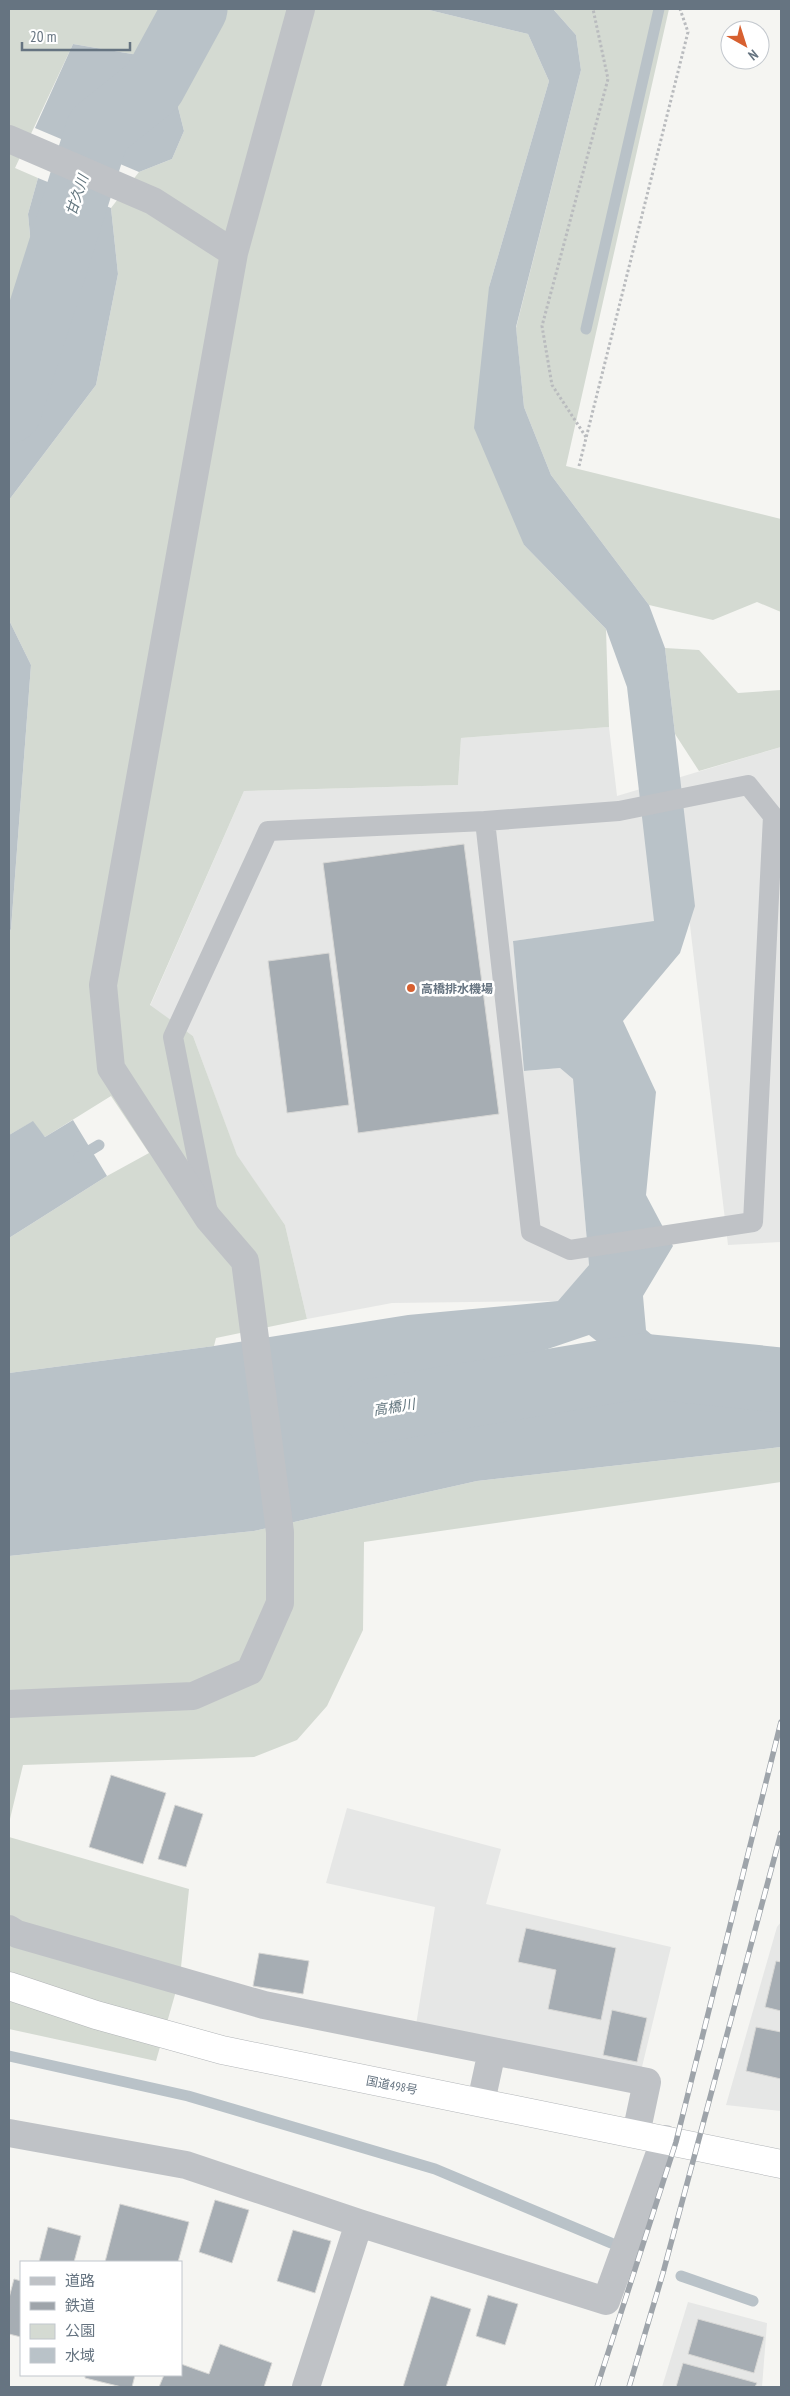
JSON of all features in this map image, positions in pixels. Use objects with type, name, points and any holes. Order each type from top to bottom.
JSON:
[{"type":"highway","name":"国道498号","points":[[9,1986],[96,2015],[222,2050],[781,2164]]},
{"type":"street","points":[[9,1704],[193,1696],[250,1671],[280,1603],[280,1532],[245,1261],[208,1218],[111,1068],[103,985],[234,253],[298,18]]},
{"type":"street","points":[[12,141],[153,201],[234,253]]},
{"type":"street","points":[[9,1929],[17,1934],[264,2004],[647,2082],[636,2134]]},
{"type":"street","points":[[481,2102],[492,2051]]},
{"type":"street","points":[[9,2132],[186,2165],[359,2223],[606,2301],[665,2139]]},
{"type":"street","points":[[306,2387],[359,2223]]},
{"type":"lane","points":[[208,1218],[173,1037],[268,831],[484,821],[619,811],[714,790],[748,785],[773,816],[752,1222],[570,1250],[531,1232],[484,821]]},
{"type":"path","points":[[586,438],[552,385],[542,326],[608,79],[593,9]]},
{"type":"path","points":[[579,466],[688,32],[680,9]]},
{"type":"shaded area","points":[[609,727],[617,796],[781,747],[781,1242],[728,1245],[689,917],[513,941],[524,1071],[560,1068],[573,1079],[589,1265],[559,1301],[392,1303],[307,1319],[285,1225],[237,1156],[193,1036],[150,1006],[244,791],[458,785],[461,738]]},
{"type":"shaded area","points":[[347,1808],[501,1849],[486,1904],[671,1947],[641,2071],[416,2025],[435,1907],[326,1883]]},
{"type":"shaded area","points":[[781,1922],[781,2111],[726,2105],[777,1927]]},
{"type":"shaded area","points":[[688,2302],[767,2323],[762,2387],[662,2387]]},
{"type":"green space","points":[[9,9],[169,9],[138,55],[73,44],[15,168],[38,178],[28,214],[36,298],[9,386]]},
{"type":"green space","points":[[226,9],[425,9],[528,34],[549,81],[489,287],[524,545],[606,629],[609,727],[461,738],[458,785],[244,791],[150,1005],[193,1036],[237,1155],[285,1225],[307,1319],[216,1338],[214,1346],[9,1373],[9,1238],[107,1176],[149,1153],[111,1096],[45,1137],[32,1122],[9,1135],[9,933],[11,929],[31,665],[9,620],[9,500],[96,385],[118,274],[111,208],[139,172],[172,159],[184,131],[174,91],[218,13]]},
{"type":"green space","points":[[553,9],[669,9],[566,466],[781,519],[781,612],[757,602],[713,620],[649,605],[551,475],[524,407],[516,328],[581,70],[576,35]]},
{"type":"green space","points":[[665,648],[699,650],[738,693],[781,690],[781,747],[699,771],[675,734]]},
{"type":"green space","points":[[781,1447],[781,1482],[364,1542],[363,1630],[327,1706],[297,1740],[254,1757],[23,1765],[9,1823],[9,1556],[254,1531],[477,1481]]},
{"type":"green space","points":[[9,1837],[189,1889],[180,1977],[156,2061],[9,2029]]},
{"type":"water","points":[[169,9],[226,9],[218,13],[174,91],[184,131],[172,159],[139,172],[35,128],[73,44],[138,55]]},
{"type":"water","points":[[425,9],[553,9],[576,35],[581,70],[516,327],[524,407],[551,475],[649,605],[665,648],[695,906],[680,953],[623,1021],[656,1092],[646,1195],[673,1246],[643,1296],[646,1330],[665,1346],[721,1347],[781,1354],[781,1447],[477,1481],[254,1531],[9,1556],[9,1373],[214,1346],[408,1315],[558,1301],[589,1265],[573,1079],[560,1068],[524,1071],[513,941],[654,921],[627,687],[606,629],[524,545],[474,428],[489,287],[549,81],[528,34]],"holes":[[[589,1335],[603,1346],[492,1409],[468,1408],[450,1382]]]},
{"type":"water","points":[[38,178],[111,208],[118,274],[96,385],[9,500],[9,386],[36,298],[28,214]]},
{"type":"water","points":[[9,620],[31,665],[11,929],[9,933]]},
{"type":"water","points":[[73,1120],[107,1176],[9,1238],[9,1135],[33,1121],[45,1137]]},
{"type":"building","name":"高橋排水機場","points":[[464,844],[499,1114],[358,1133],[323,863]]},
{"type":"building","points":[[329,953],[349,1105],[287,1113],[268,961]]},
{"type":"building","points":[[111,1775],[166,1793],[143,1864],[89,1847]]},
{"type":"building","points":[[175,1805],[203,1814],[186,1867],[158,1859]]},
{"type":"building","points":[[526,1928],[616,1948],[601,2020],[548,2009],[556,1970],[518,1962]]},
{"type":"building","points":[[259,1953],[309,1961],[303,1994],[253,1986]]},
{"type":"building","points":[[776,1961],[781,1962],[781,2011],[765,2007]]},
{"type":"building","points":[[612,2010],[647,2018],[637,2062],[603,2055]]},
{"type":"building","points":[[756,2027],[781,2032],[781,2079],[746,2071]]},
{"type":"building","points":[[215,2200],[249,2210],[232,2263],[199,2252]]},
{"type":"building","points":[[120,2204],[189,2222],[178,2261],[105,2261]]},
{"type":"building","points":[[48,2227],[81,2236],[74,2261],[39,2261]]},
{"type":"building","points":[[293,2230],[331,2241],[315,2293],[277,2281]]},
{"type":"building","points":[[14,2279],[20,2281],[20,2337],[9,2334],[9,2298]]},
{"type":"building","points":[[488,2295],[518,2304],[505,2345],[476,2336]]},
{"type":"building","points":[[431,2296],[471,2309],[446,2387],[403,2387]]},
{"type":"building","points":[[698,2319],[764,2337],[754,2373],[688,2354]]},
{"type":"building","points":[[220,2344],[272,2363],[264,2387],[159,2387],[164,2376],[182,2376],[182,2364],[209,2374]]},
{"type":"building","points":[[683,2363],[757,2383],[755,2387],[676,2387]]},
{"type":"building","points":[[85,2376],[135,2376],[132,2387],[122,2387],[85,2378]]},
{"type":"waterway","name":"甘久川","points":[[9,411],[98,130],[153,86],[195,9]]},
{"type":"waterway","points":[[586,329],[659,9]]},
{"type":"waterway","points":[[79,1157],[99,1145]]},
{"type":"waterway","name":"高橋川","points":[[372,1411],[642,1366],[781,1380]]},
{"type":"waterway","points":[[9,2056],[188,2096],[435,2169],[611,2243]]},
{"type":"waterway","points":[[681,2276],[753,2301]]},
{"type":"railway","points":[[597,2387],[676,2142],[781,1722]]},
{"type":"railway","points":[[629,2387],[663,2273],[781,1833]]},
{"type":"place","name":"高橋排水機場","points":[[411,988]]}]
